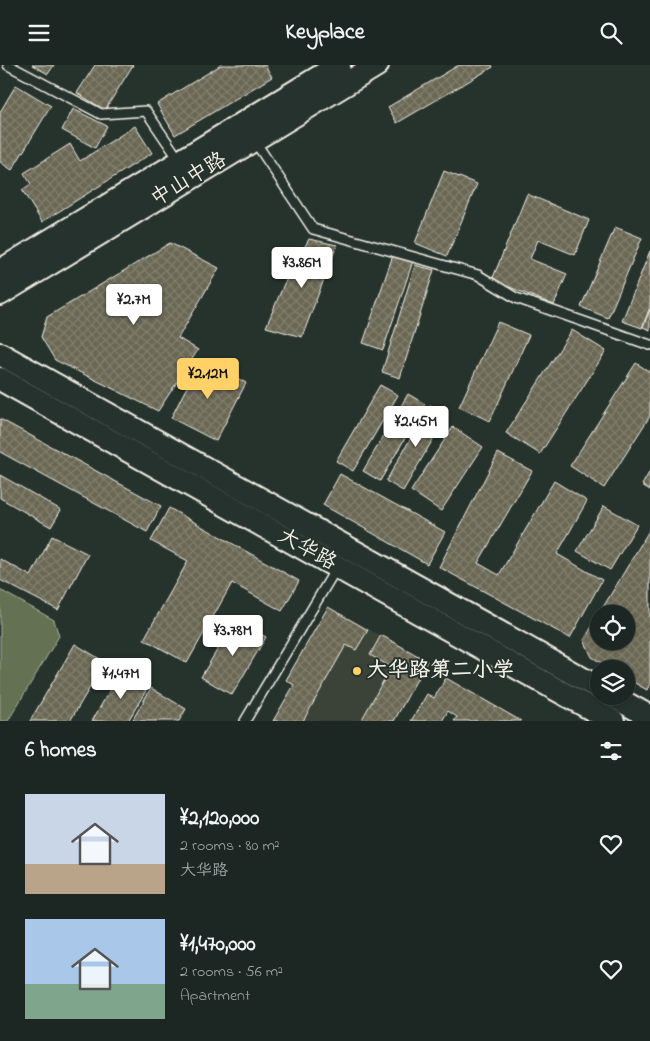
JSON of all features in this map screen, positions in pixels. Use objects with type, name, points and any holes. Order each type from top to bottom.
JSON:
[{"type":"street","name":"中山中路","points":[[0,271],[339,65]]},
{"type":"street","name":"中山中路","points":[[0,294],[378,65]]},
{"type":"street","name":"大华路","points":[[0,354],[590,683]]},
{"type":"street","name":"大华路","points":[[0,379],[613,721]]},
{"type":"street","points":[[629,705],[650,717]]},
{"type":"lane","points":[[8,65],[101,114],[146,111],[180,161]]},
{"type":"lane","points":[[254,140],[313,229],[478,275],[516,298],[650,345]]},
{"type":"lane","points":[[245,721],[337,567]]},
{"type":"shaded area","name":"大华路第二小学","points":[[328,607],[427,661],[394,721],[273,721],[294,685],[286,680]]},
{"type":"green space","points":[[0,590],[54,620],[59,636],[8,721],[0,721]]},
{"type":"building","points":[[32,65],[54,65],[48,74]]},
{"type":"building","points":[[95,65],[133,65],[105,110],[77,93]]},
{"type":"building","points":[[221,65],[265,65],[272,77],[175,135],[157,104]]},
{"type":"building","points":[[459,65],[492,65],[493,67],[397,123],[388,107]]},
{"type":"building","points":[[16,85],[51,106],[12,170],[0,162],[0,112]]},
{"type":"building","points":[[73,109],[107,126],[95,148],[62,130]]},
{"type":"building","points":[[135,126],[152,153],[42,222],[22,190],[31,184],[24,173],[70,144],[80,161]]},
{"type":"building","points":[[444,171],[477,184],[447,256],[415,243]]},
{"type":"building","points":[[527,194],[589,220],[575,255],[538,240],[530,259],[567,274],[554,305],[492,280]]},
{"type":"building","points":[[615,227],[642,238],[608,318],[581,307]]},
{"type":"building","points":[[309,239],[337,245],[302,337],[266,327],[284,284]]},
{"type":"building","points":[[170,243],[219,268],[178,338],[198,350],[158,411],[55,360],[41,337],[47,317]]},
{"type":"building","points":[[650,251],[650,307],[642,328],[622,321]]},
{"type":"building","points":[[393,255],[413,261],[383,350],[363,343]]},
{"type":"building","points":[[415,265],[434,270],[400,378],[382,372]]},
{"type":"building","points":[[650,309],[650,330],[643,327]]},
{"type":"building","points":[[498,322],[529,335],[490,421],[459,407]]},
{"type":"building","points":[[572,330],[606,351],[540,454],[506,433]]},
{"type":"building","points":[[201,359],[246,383],[216,441],[171,418]]},
{"type":"building","points":[[636,363],[650,372],[650,416],[604,488],[570,466]]},
{"type":"building","points":[[380,385],[398,395],[353,471],[336,461]]},
{"type":"building","points":[[408,394],[425,404],[380,481],[363,471]]},
{"type":"building","points":[[430,405],[447,415],[403,491],[386,481]]},
{"type":"building","points":[[0,419],[161,506],[147,532],[0,452]]},
{"type":"building","points":[[453,427],[483,447],[441,511],[411,491]]},
{"type":"building","points":[[498,453],[532,471],[478,563],[499,575],[554,481],[587,501],[557,554],[602,580],[570,638],[439,567]]},
{"type":"building","points":[[650,471],[650,490],[642,485]]},
{"type":"building","points":[[340,474],[445,532],[427,564],[323,505]]},
{"type":"building","points":[[0,475],[61,510],[51,527],[0,498]]},
{"type":"building","points":[[604,506],[637,525],[610,570],[577,551]]},
{"type":"building","points":[[169,508],[299,581],[282,611],[232,583],[187,663],[144,639],[188,561],[151,541]]},
{"type":"building","points":[[650,529],[650,684],[647,690],[635,683],[635,660],[597,660],[592,657],[584,640],[590,630],[590,650],[635,650],[635,605],[604,605]]},
{"type":"building","points":[[52,536],[88,554],[58,610],[0,580],[0,559],[31,576]]},
{"type":"building","points":[[328,607],[368,630],[356,650],[346,645],[303,721],[273,721],[294,685],[286,680]]},
{"type":"building","points":[[235,620],[266,637],[232,695],[201,677]]},
{"type":"building","points":[[381,635],[427,661],[394,721],[361,721],[391,667],[370,655]]},
{"type":"building","points":[[75,644],[105,662],[70,721],[30,721]]},
{"type":"building","points":[[121,671],[148,687],[128,721],[92,721]]},
{"type":"building","points":[[446,678],[521,721],[454,721],[457,717],[448,711],[442,721],[411,721],[427,694],[434,698]]},
{"type":"building","points":[[151,688],[186,709],[179,721],[132,721]]},
{"type":"place","name":"大华路第二小学","points":[[357,671]]}]
